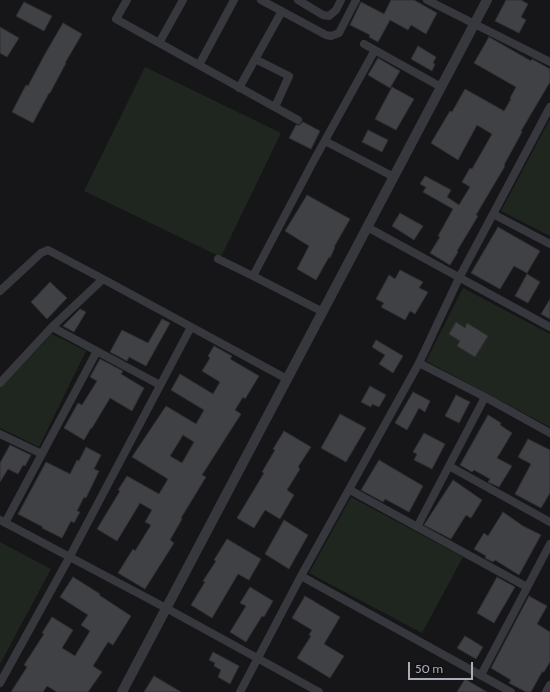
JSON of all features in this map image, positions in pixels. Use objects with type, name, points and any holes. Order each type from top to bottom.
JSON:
[{"type":"street","points":[[127,0],[116,19],[298,120]]},
{"type":"street","points":[[159,43],[183,0]]},
{"type":"street","points":[[199,65],[234,0]]},
{"type":"street","points":[[262,0],[326,35],[332,36],[338,33],[356,0]]},
{"type":"street","points":[[298,0],[323,15],[329,16],[336,10],[341,0]]},
{"type":"street","points":[[426,0],[550,62]]},
{"type":"street","points":[[122,692],[487,0]]},
{"type":"street","points":[[239,88],[282,11]]},
{"type":"street","points":[[364,44],[441,87]]},
{"type":"street","points":[[253,276],[375,50]]},
{"type":"street","points":[[255,59],[289,76],[275,107]]},
{"type":"street","points":[[240,692],[301,576],[419,363],[459,278],[550,107]]},
{"type":"street","points":[[325,141],[394,177]]},
{"type":"street","points":[[493,214],[550,244]]},
{"type":"street","points":[[367,227],[550,327]]},
{"type":"street","points":[[0,291],[44,251],[48,250],[287,379]]},
{"type":"street","points":[[218,259],[323,312]]},
{"type":"street","points":[[0,383],[52,328],[103,279]]},
{"type":"street","points":[[0,683],[69,558],[191,327]]},
{"type":"street","points":[[52,328],[160,385]]},
{"type":"street","points":[[97,351],[42,454],[3,522],[166,608],[319,692]]},
{"type":"street","points":[[419,363],[550,433]]},
{"type":"street","points":[[417,527],[485,397]]},
{"type":"street","points":[[0,434],[42,454]]},
{"type":"street","points":[[449,466],[550,522]]},
{"type":"street","points":[[350,490],[527,587]]},
{"type":"street","points":[[481,675],[550,544]]},
{"type":"street","points":[[301,576],[511,692]]},
{"type":"street","points":[[546,692],[550,685]]},
{"type":"shaded area","points":[[145,67],[281,133],[221,257],[84,191]]},
{"type":"shaded area","points":[[550,119],[550,236],[501,211]]},
{"type":"shaded area","points":[[463,288],[550,334],[550,427],[426,361]]},
{"type":"shaded area","points":[[52,334],[86,351],[39,447],[0,428],[0,388]]},
{"type":"shaded area","points":[[351,497],[463,557],[422,633],[309,573]]},
{"type":"shaded area","points":[[0,542],[51,569],[0,664]]},
{"type":"building","points":[[391,0],[414,0],[437,13],[426,34],[411,25],[408,30],[390,20],[378,42],[369,37],[370,35],[350,25],[361,2],[384,14]]},
{"type":"building","points":[[506,0],[521,0],[528,4],[521,17],[526,20],[519,33],[495,21]]},
{"type":"building","points":[[24,2],[52,16],[44,31],[16,16]]},
{"type":"building","points":[[63,23],[82,34],[33,123],[12,112],[26,85],[28,86]]},
{"type":"building","points":[[0,27],[19,38],[7,57],[0,53]]},
{"type":"building","points":[[489,37],[531,61],[532,59],[550,69],[550,82],[521,131],[522,132],[504,165],[505,166],[476,215],[478,216],[450,265],[430,253],[440,237],[438,236],[453,209],[423,192],[426,187],[420,184],[425,176],[451,190],[447,197],[459,205],[470,187],[462,182],[470,168],[472,169],[492,134],[477,125],[458,160],[431,143],[450,111],[452,112],[465,89],[504,111],[511,99],[510,98],[516,87],[474,63]]},
{"type":"building","points":[[418,46],[436,57],[433,63],[435,64],[432,71],[411,59]]},
{"type":"building","points":[[378,58],[400,71],[390,88],[368,75]]},
{"type":"building","points":[[392,87],[414,99],[396,130],[375,119]]},
{"type":"building","points":[[303,122],[320,131],[311,149],[289,138],[296,125],[300,125]]},
{"type":"building","points":[[368,130],[388,140],[382,152],[362,142]]},
{"type":"building","points":[[307,195],[350,219],[334,247],[330,258],[329,257],[316,280],[297,269],[309,246],[285,231]]},
{"type":"building","points":[[400,213],[423,226],[414,240],[392,226]]},
{"type":"building","points":[[498,227],[540,251],[527,273],[514,266],[500,289],[471,273]]},
{"type":"building","points":[[400,270],[423,282],[419,288],[428,292],[415,314],[410,311],[405,320],[381,307],[384,303],[376,299],[389,275],[395,279]]},
{"type":"building","points":[[527,274],[540,282],[528,303],[515,296]]},
{"type":"building","points":[[50,282],[67,298],[47,319],[31,302]]},
{"type":"building","points":[[550,299],[550,319],[541,314]]},
{"type":"building","points":[[80,309],[86,312],[74,332],[63,326]]},
{"type":"building","points":[[162,319],[170,323],[146,366],[129,357],[127,361],[110,352],[122,330],[148,343]]},
{"type":"building","points":[[456,322],[465,328],[467,323],[488,336],[475,357],[457,346],[460,341],[449,334]]},
{"type":"building","points":[[376,340],[403,356],[393,373],[379,364],[385,355],[372,347]]},
{"type":"building","points":[[214,346],[232,356],[230,359],[259,376],[245,399],[243,397],[235,410],[241,414],[202,475],[206,477],[181,518],[182,519],[170,540],[174,543],[145,589],[118,573],[133,549],[135,551],[151,525],[145,522],[152,510],[140,503],[117,541],[97,529],[120,491],[118,490],[127,476],[159,494],[168,479],[132,457],[166,406],[196,424],[204,410],[171,390],[180,374],[213,394],[220,382],[202,371],[210,358],[208,356]],"holes":[[[183,435],[194,442],[182,463],[170,456]]]},
{"type":"building","points":[[100,359],[123,371],[121,374],[144,388],[132,411],[110,398],[84,440],[64,428],[78,403],[82,405],[97,381],[90,377]]},
{"type":"building","points":[[370,386],[386,395],[379,407],[372,404],[371,407],[361,402]]},
{"type":"building","points":[[413,392],[430,401],[425,412],[419,408],[407,430],[395,423]]},
{"type":"building","points":[[456,395],[470,402],[459,423],[445,416]]},
{"type":"building","points":[[340,414],[366,428],[346,462],[321,448]]},
{"type":"building","points":[[488,415],[501,423],[500,425],[512,433],[497,458],[512,466],[499,487],[488,482],[490,479],[474,470],[472,472],[460,465]]},
{"type":"building","points":[[284,431],[311,447],[298,467],[300,469],[287,490],[294,495],[280,519],[265,510],[254,528],[237,518],[264,473],[262,472]]},
{"type":"building","points":[[424,433],[445,444],[432,469],[414,460],[417,454],[413,452]]},
{"type":"building","points":[[528,439],[550,450],[550,493],[541,508],[515,494],[531,464],[518,457]]},
{"type":"building","points":[[10,445],[31,455],[25,466],[23,465],[18,474],[8,469],[0,482],[0,463]]},
{"type":"building","points":[[86,447],[101,455],[94,469],[99,471],[86,498],[84,497],[77,511],[80,512],[74,523],[71,521],[62,538],[18,514],[46,462],[70,474]]},
{"type":"building","points":[[379,460],[423,486],[409,512],[385,499],[383,502],[361,490]]},
{"type":"building","points":[[453,480],[482,500],[471,518],[466,515],[451,539],[424,525]]},
{"type":"building","points":[[503,512],[523,526],[541,535],[519,575],[495,560],[493,562],[485,558],[486,556],[474,549],[484,533],[488,536]]},
{"type":"building","points":[[284,520],[308,535],[289,569],[265,554]]},
{"type":"building","points":[[227,539],[261,559],[249,580],[238,574],[212,618],[191,605],[205,582],[203,581],[216,561],[214,560]]},
{"type":"building","points":[[73,577],[131,616],[113,645],[108,642],[93,666],[102,672],[88,692],[57,692],[47,686],[43,692],[11,692],[27,667],[24,665],[44,634],[42,633],[52,617],[73,630],[62,648],[75,656],[90,631],[81,625],[88,615],[60,597]]},
{"type":"building","points":[[497,577],[515,587],[494,623],[477,613]]},
{"type":"building","points":[[250,587],[273,601],[264,617],[262,616],[246,642],[230,632],[246,606],[240,603]]},
{"type":"building","points":[[305,596],[340,617],[324,644],[344,656],[330,678],[297,658],[311,636],[309,635],[312,630],[292,618]]},
{"type":"building","points":[[529,596],[547,606],[537,624],[550,632],[550,662],[544,672],[542,672],[531,692],[526,692],[509,683],[511,680],[491,668]]},
{"type":"building","points":[[465,636],[483,647],[476,659],[457,648]]},
{"type":"building","points":[[213,652],[239,666],[230,684],[218,677],[221,670],[214,666],[215,663],[209,660]]},
{"type":"building","points":[[154,676],[181,692],[144,692]]},
{"type":"building","points":[[465,679],[487,692],[457,692]]}]
